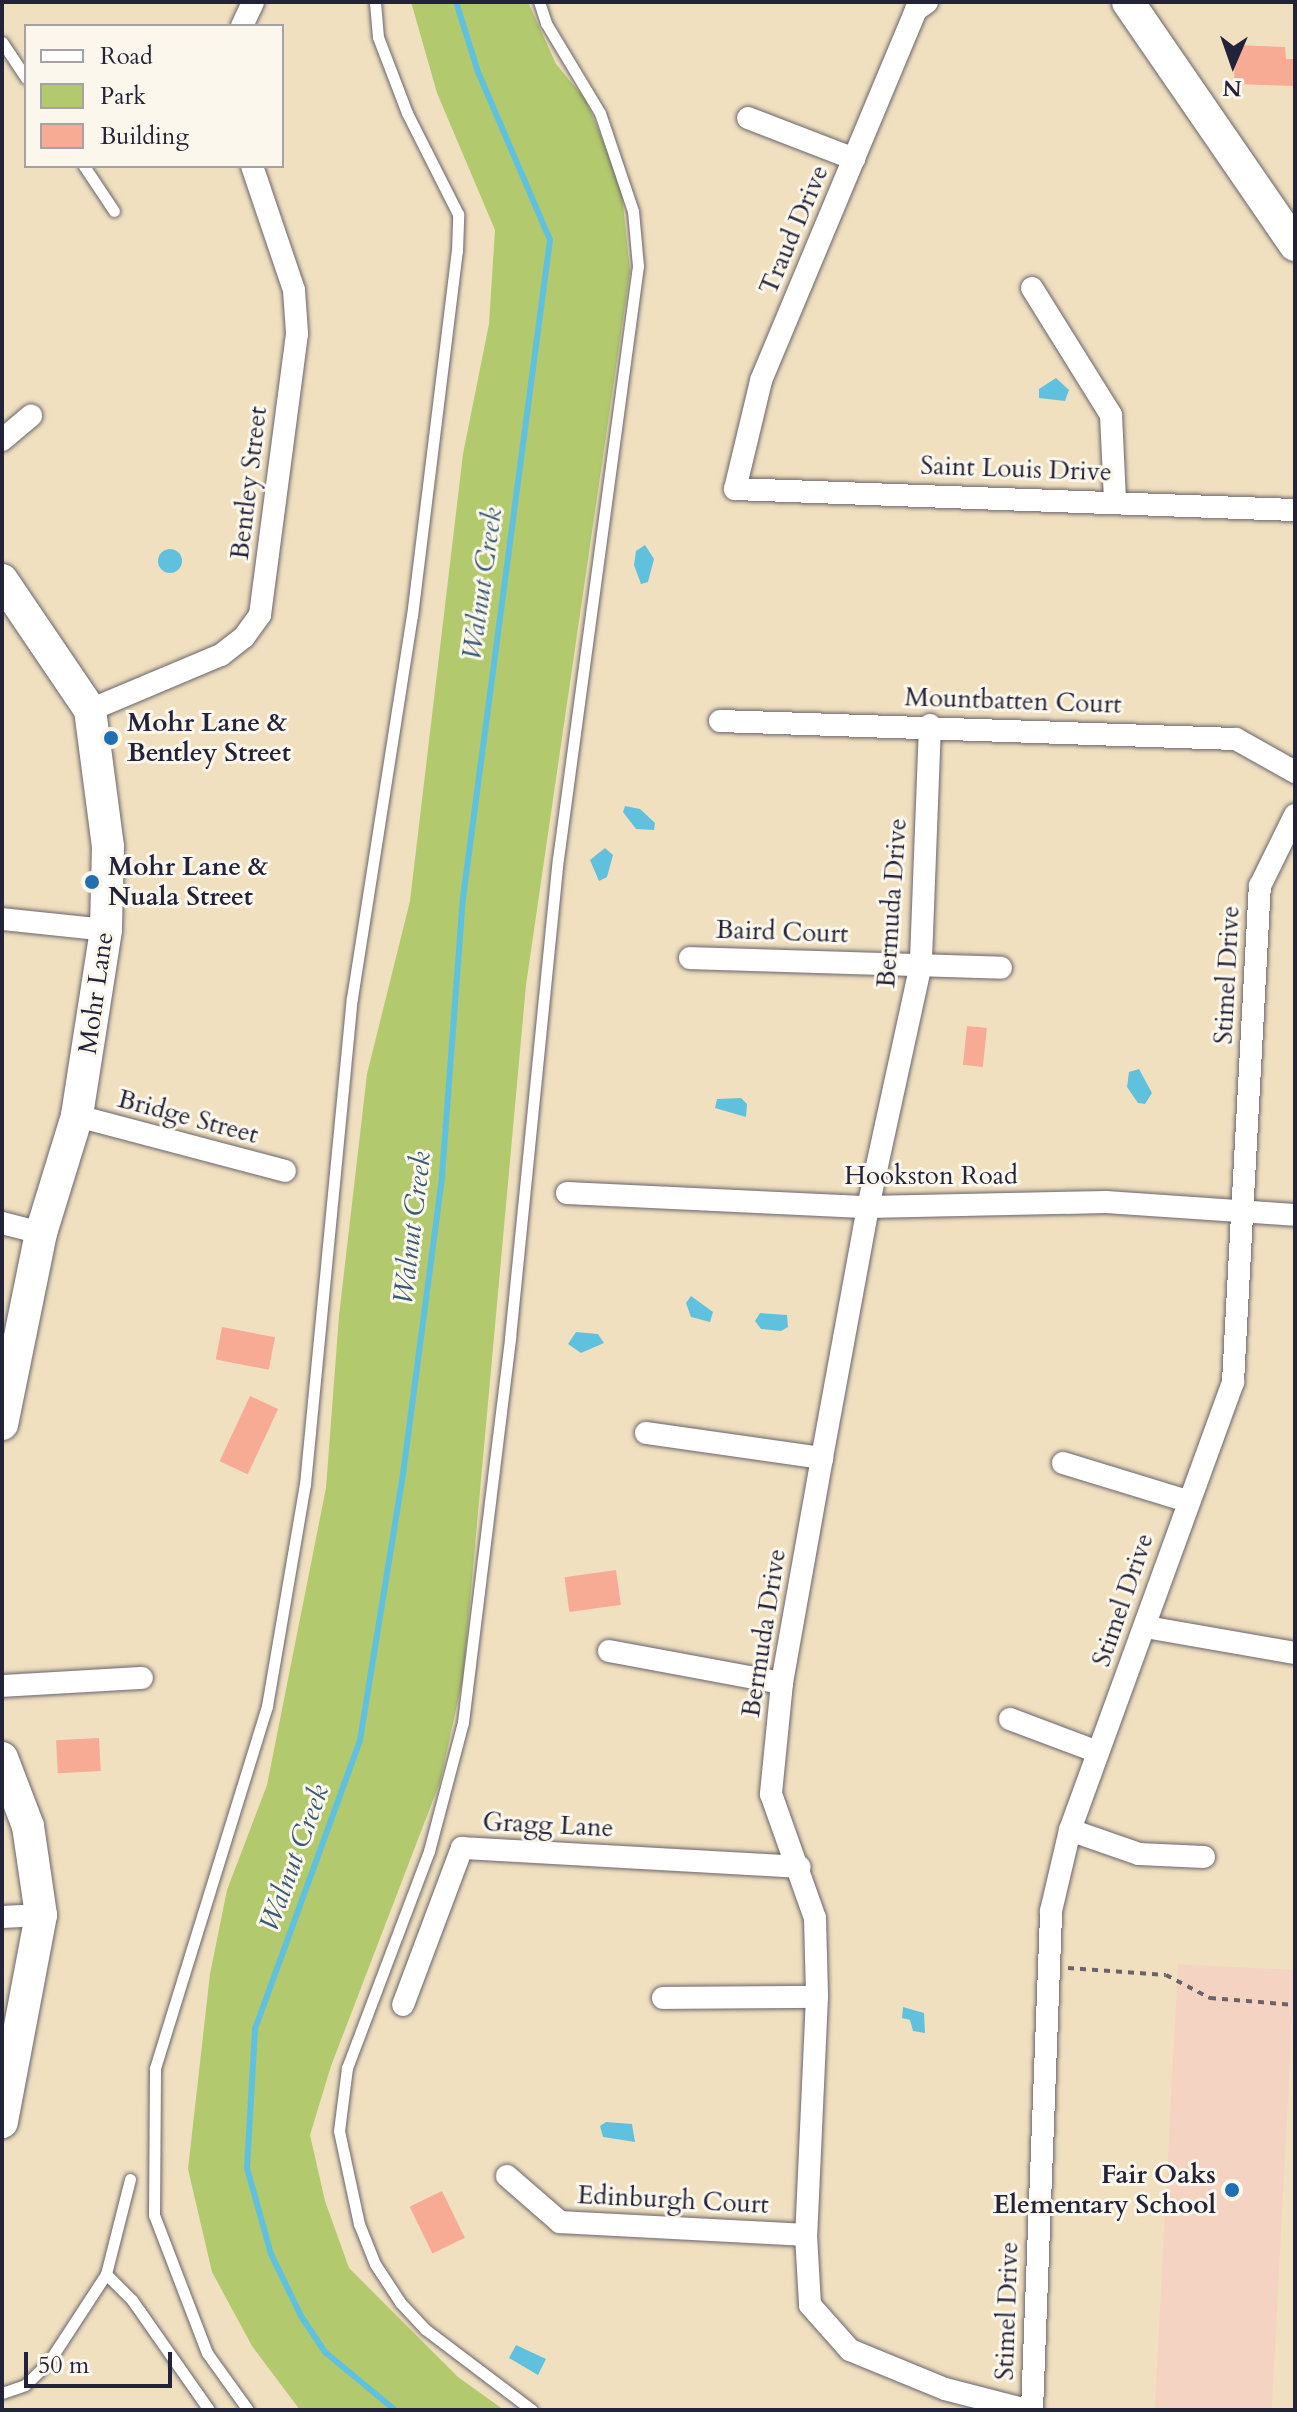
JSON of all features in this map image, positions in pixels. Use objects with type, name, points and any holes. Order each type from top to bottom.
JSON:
[{"type":"street","points":[[243,24],[253,2]]},
{"type":"street","name":"Traud Drive","points":[[735,489],[761,381],[916,10],[927,2]]},
{"type":"street","points":[[1128,2],[1295,245]]},
{"type":"street","points":[[748,118],[854,159]]},
{"type":"street","name":"Bentley Street","points":[[90,710],[221,655],[244,637],[260,615],[297,333],[294,290],[253,168]]},
{"type":"street","points":[[1032,288],[1111,415],[1115,499]]},
{"type":"street","points":[[2,440],[31,416]]},
{"type":"street","name":"Saint Louis Drive","points":[[735,489],[1115,499],[1295,510]]},
{"type":"street","name":"Mohr Lane","points":[[2,580],[90,710],[108,846],[106,930],[77,1116],[41,1233],[2,1424]]},
{"type":"street","name":"Mountbatten Court","points":[[720,721],[930,725],[1236,739],[1295,772]]},
{"type":"street","name":"Bermuda Drive","points":[[930,725],[921,964],[868,1207],[822,1458],[782,1683],[771,1794],[815,1918],[817,1997],[806,2235],[810,2305],[850,2350],[945,2389],[1029,2410]]},
{"type":"street","name":"Stimel Drive","points":[[1029,2410],[1051,1911],[1070,1830],[1146,1627],[1187,1501],[1233,1382],[1260,886],[1295,815]]},
{"type":"street","points":[[2,919],[106,930]]},
{"type":"street","name":"Baird Court","points":[[690,958],[1001,968]]},
{"type":"street","name":"Bridge Street","points":[[77,1116],[285,1171]]},
{"type":"street","name":"Hookston Road","points":[[567,1193],[868,1207],[1106,1202],[1244,1214],[1295,1215]]},
{"type":"street","points":[[2,1223],[41,1233]]},
{"type":"street","points":[[646,1433],[822,1458]]},
{"type":"street","points":[[1063,1463],[1187,1501]]},
{"type":"street","points":[[1146,1627],[1295,1653]]},
{"type":"street","points":[[609,1651],[782,1683]]},
{"type":"street","points":[[2,1686],[142,1678]]},
{"type":"street","points":[[1010,1719],[1098,1752]]},
{"type":"street","points":[[2,1758],[28,1826],[41,1915],[5,2102]]},
{"type":"street","points":[[1070,1830],[1139,1854],[1204,1857]]},
{"type":"street","name":"Gragg Lane","points":[[403,2005],[462,1848],[799,1867]]},
{"type":"street","points":[[2,1917],[41,1915]]},
{"type":"street","points":[[663,1998],[817,1997]]},
{"type":"street","name":"Edinburgh Court","points":[[507,2176],[560,2222],[806,2235]]},
{"type":"lane","points":[[248,2410],[207,2353],[154,2215],[155,2068],[267,1706],[305,1484],[352,998],[412,616],[457,251],[458,214],[407,113],[378,37],[375,2]]},
{"type":"lane","points":[[532,2410],[425,2329],[400,2302],[375,2264],[359,2224],[339,2131],[347,2068],[429,1851],[453,1773],[467,1696],[558,859],[638,266],[633,211],[600,113],[546,23],[539,2]]},
{"type":"lane","points":[[2,42],[24,75]]},
{"type":"lane","points":[[85,168],[114,211]]},
{"type":"lane","points":[[2,2393],[25,2385],[48,2363],[106,2274],[130,2179]]},
{"type":"lane","points":[[106,2274],[132,2300],[209,2410]]},
{"type":"path","points":[[1049,1967],[1166,1975],[1210,1998],[1295,2005]]},
{"type":"shaded area","name":"Fair Oaks Elementary School","points":[[1178,1964],[1295,1970],[1272,2410],[1155,2409]]},
{"type":"green space","points":[[411,2],[528,2],[556,64],[586,100],[621,185],[630,271],[526,985],[463,1678],[440,1782],[331,2066],[310,2135],[325,2201],[349,2268],[458,2377],[504,2410],[300,2410],[252,2346],[212,2272],[188,2169],[210,1974],[227,1890],[267,1785],[326,1488],[339,1316],[367,1074],[410,901],[463,454],[489,324],[495,230],[437,93]]},
{"type":"water","points":[[1056,378],[1069,390],[1065,401],[1039,398],[1039,389]]},
{"type":"water","points":[[645,545],[654,559],[648,582],[641,584],[634,565],[636,551]]},
{"type":"water","points":[[170,549],[179,552],[182,561],[179,570],[170,573],[161,570],[158,561],[161,552]]},
{"type":"water","points":[[625,806],[640,809],[655,823],[654,830],[636,829],[623,812]]},
{"type":"water","points":[[605,848],[613,855],[607,877],[599,881],[590,860]]},
{"type":"water","points":[[1139,1069],[1152,1093],[1145,1104],[1138,1103],[1127,1087],[1129,1072]]},
{"type":"water","points":[[741,1098],[747,1104],[746,1117],[715,1108],[717,1099]]},
{"type":"water","points":[[691,1296],[713,1312],[710,1322],[691,1317],[686,1303]]},
{"type":"water","points":[[760,1313],[787,1315],[788,1327],[781,1331],[761,1329],[755,1321]]},
{"type":"water","points":[[576,1332],[598,1334],[604,1343],[581,1353],[568,1344]]},
{"type":"water","points":[[903,2007],[924,2013],[925,2033],[913,2031],[910,2020],[902,2018]]},
{"type":"water","points":[[606,2122],[632,2124],[635,2142],[603,2137],[600,2126]]},
{"type":"water","points":[[516,2345],[546,2359],[538,2375],[509,2358]]},
{"type":"building","points":[[1235,45],[1285,47],[1286,59],[1295,59],[1295,86],[1234,84]]},
{"type":"building","points":[[967,1026],[987,1028],[983,1067],[963,1065]]},
{"type":"building","points":[[222,1327],[275,1337],[269,1370],[216,1359]]},
{"type":"building","points":[[250,1396],[278,1409],[248,1474],[220,1461]]},
{"type":"building","points":[[616,1570],[621,1605],[569,1612],[565,1577]]},
{"type":"building","points":[[99,1738],[101,1771],[58,1773],[56,1740]]},
{"type":"building","points":[[442,2191],[465,2238],[432,2254],[410,2207]]},
{"type":"waterway","name":"Walnut Creek","points":[[395,2410],[325,2352],[301,2316],[271,2254],[247,2168],[255,2029],[360,1740],[403,1474],[442,1176],[463,898],[550,240],[478,72],[456,2]]},
{"type":"place","name":"Mohr Lane & Bentley Street","points":[[111,738]]},
{"type":"place","name":"Mohr Lane & Nuala Street","points":[[92,882]]},
{"type":"place","name":"Fair Oaks Elementary School","points":[[1232,2190]]}]
